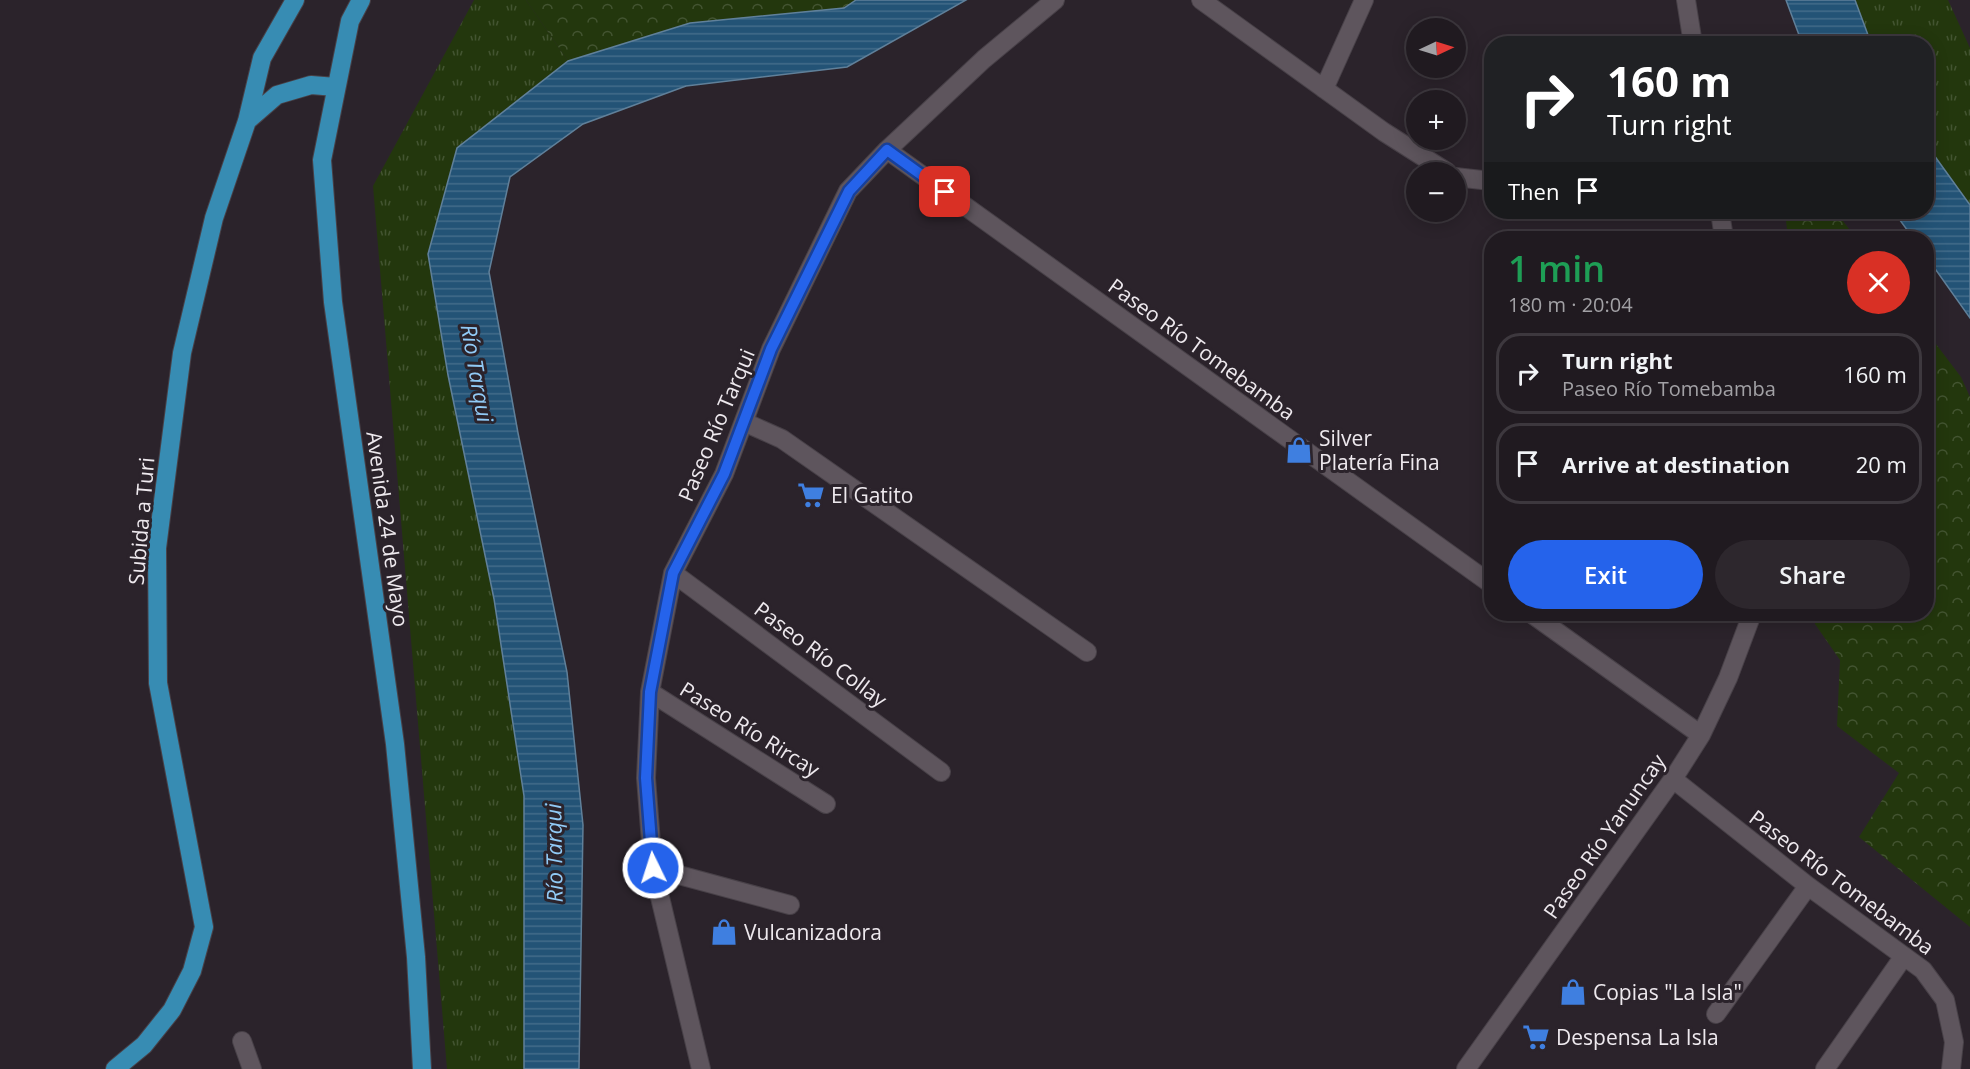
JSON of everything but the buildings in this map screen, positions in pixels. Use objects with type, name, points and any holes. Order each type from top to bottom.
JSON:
[{"type":"main road","name":"Subida a Turi","points":[[115,1069],[144,1045],[172,1010],[192,971],[204,927],[158,683],[157,548],[182,353],[214,218],[247,121],[262,58],[295,0]]},
{"type":"main road","name":"Avenida 24 de Mayo","points":[[360,0],[350,21],[322,160],[333,302],[395,744],[416,957],[422,1069]]},
{"type":"main road","points":[[247,121],[277,95],[311,85],[336,87]]},
{"type":"street","name":"Paseo Río Tarqui","points":[[701,1069],[653,868],[646,778],[650,692],[673,573],[724,474],[771,349],[849,191],[887,150],[984,59],[1055,0]]},
{"type":"street","points":[[1201,0],[1384,132],[1431,162]]},
{"type":"street","points":[[1324,89],[1364,0]]},
{"type":"street","points":[[1686,0],[1693,36]]},
{"type":"street","name":"Paseo Río Tomebamba","points":[[887,150],[1484,579]]},
{"type":"street","points":[[1466,178],[1484,179]]},
{"type":"street","points":[[744,422],[782,439],[1087,652]]},
{"type":"street","name":"Paseo Río Collay","points":[[673,573],[941,771]]},
{"type":"street","points":[[1542,621],[1701,735]]},
{"type":"street","name":"Paseo Río Yanuncay","points":[[1466,1069],[1673,779],[1701,735],[1728,678],[1749,621]]},
{"type":"street","name":"Paseo Río Rircay","points":[[650,692],[826,804]]},
{"type":"street","name":"Paseo Río Tomebamba","points":[[1673,779],[1808,886],[1923,970],[1945,1000],[1954,1042],[1951,1069]]},
{"type":"street","points":[[653,868],[790,905]]},
{"type":"street","points":[[1716,1014],[1808,886]]},
{"type":"street","points":[[1826,1069],[1904,956]]},
{"type":"street","points":[[242,1041],[252,1069]]},
{"type":"green space","points":[[474,0],[526,0],[568,61],[457,148],[448,375],[494,599],[524,796],[524,1069],[447,1069],[373,186]]},
{"type":"green space","points":[[526,0],[856,0],[845,8],[690,23],[568,61]]},
{"type":"green space","points":[[1855,0],[1948,0],[1970,48],[1970,205],[1934,155],[1934,36],[1868,36]]},
{"type":"green space","points":[[1786,219],[1841,219],[1851,231],[1787,231]]},
{"type":"green space","points":[[1934,342],[1961,377],[1970,397],[1970,927],[1859,837],[1899,773],[1837,726],[1840,660],[1815,624],[1815,621],[1934,621]]},
{"type":"water","name":"Río Tarqui","points":[[856,0],[966,0],[847,67],[686,86],[583,124],[510,177],[489,272],[518,433],[567,672],[583,825],[579,1069],[524,1069],[524,796],[494,599],[448,375],[428,254],[457,148],[568,61],[690,23],[844,8]]},
{"type":"water","points":[[1786,0],[1855,0],[1868,36],[1799,36]]},
{"type":"water","points":[[1934,155],[1970,205],[1970,318],[1934,267],[1934,231],[1908,231],[1899,219],[1934,219]]},
{"type":"place","name":"Silver Platería Fina","points":[[1299,450]]},
{"type":"place","name":"El Gatito","points":[[811,495]]},
{"type":"place","name":"Vulcanizadora","points":[[724,932]]},
{"type":"place","name":"Copias \"La Isla\"","points":[[1573,992]]},
{"type":"place","name":"Despensa La Isla","points":[[1536,1037]]},
{"type":"route","points":[[653,868],[646,778],[650,692],[673,573],[724,474],[771,349],[849,191],[887,150],[945,192]]}]
